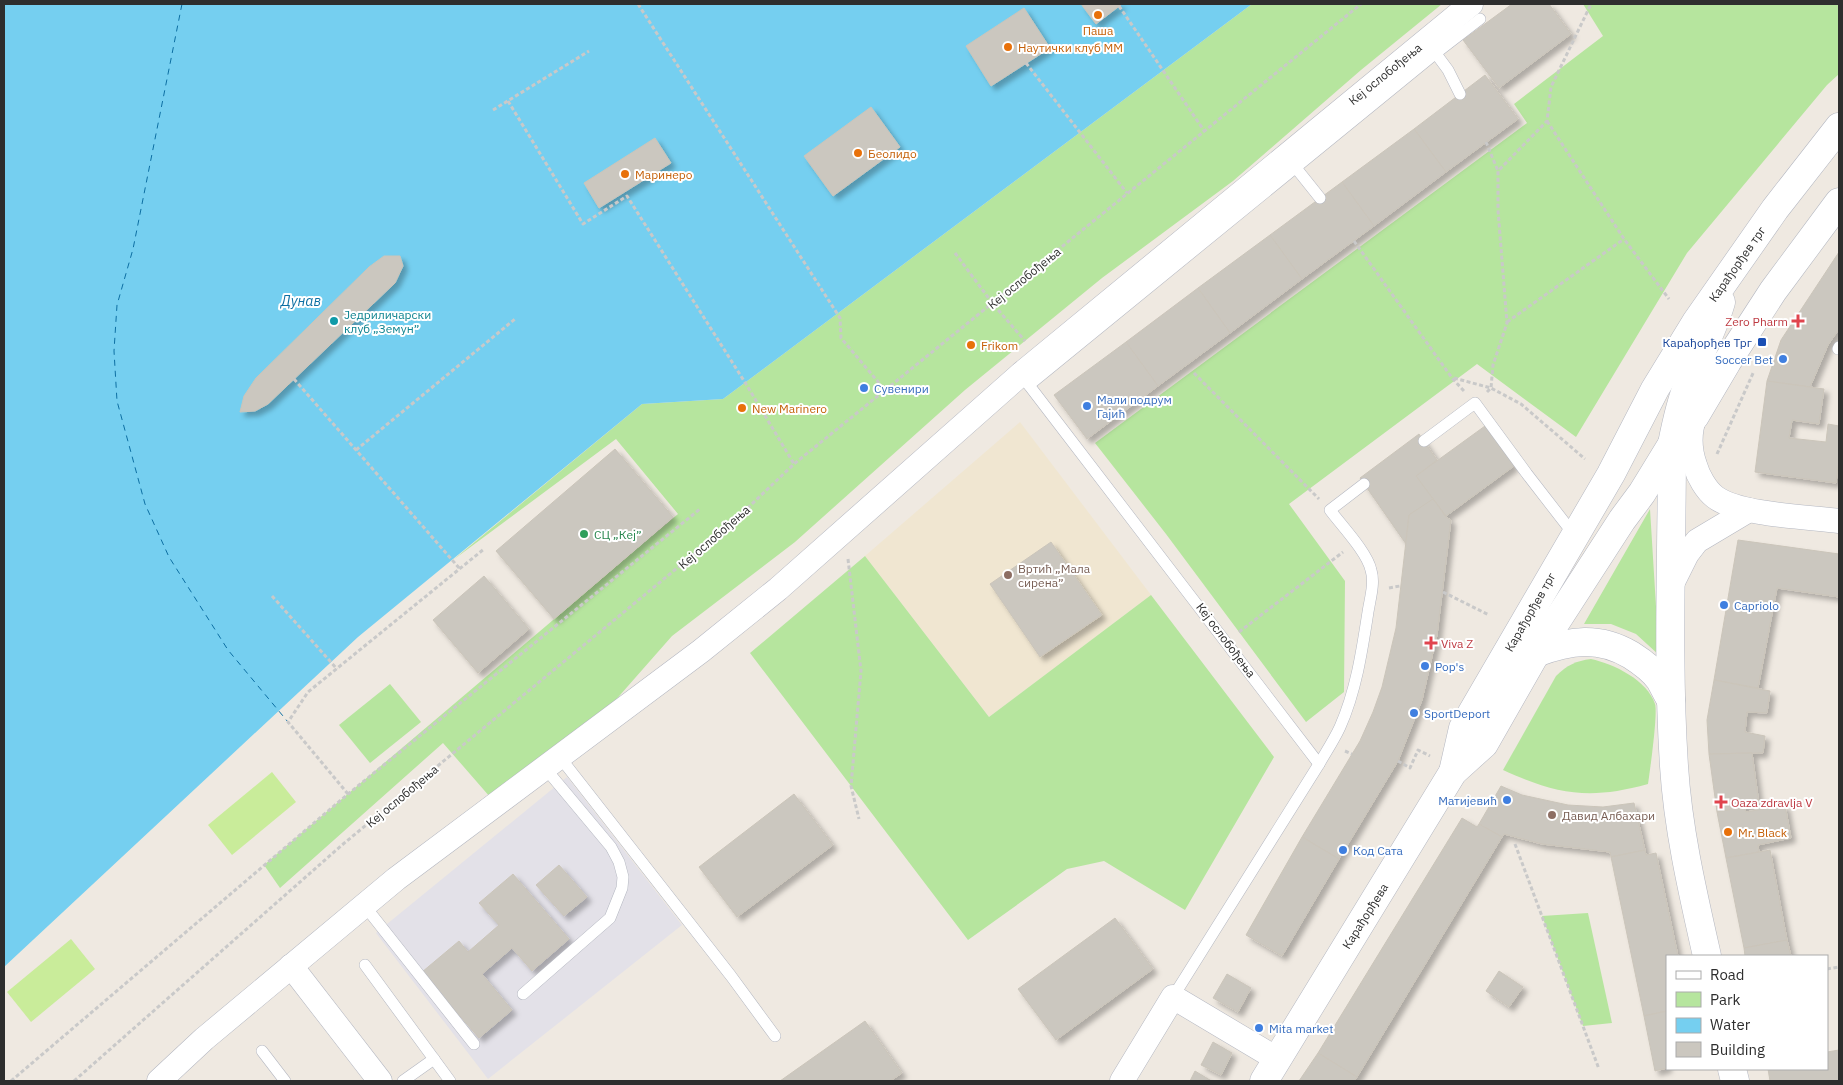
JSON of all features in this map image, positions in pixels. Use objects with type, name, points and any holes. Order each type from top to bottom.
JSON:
[{"type":"main road","name":"Карађорђев трг","points":[[1453,772],[1463,728],[1575,536],[1660,382],[1696,322],[1775,208],[1839,127]]},
{"type":"main road","name":"Карађорђев трг","points":[[1453,772],[1484,744],[1536,653],[1622,520],[1642,494],[1672,444],[1695,416],[1773,291],[1839,202]]},
{"type":"main road","points":[[1707,955],[1692,887],[1674,768],[1671,700],[1672,444],[1683,397],[1716,322],[1727,279]]},
{"type":"main road","points":[[1536,653],[1553,646],[1584,641],[1620,648],[1649,668],[1660,680],[1671,700]]},
{"type":"main road","name":"Карађорђева","points":[[1270,1070],[1453,772]]},
{"type":"street","name":"Кеј ослобођења","points":[[159,1081],[204,1039],[396,879],[700,652],[778,589],[845,530],[1025,380],[1040,359],[1291,162],[1476,11]]},
{"type":"street","points":[[1695,416],[1690,429],[1691,449],[1698,473],[1714,496],[1726,504],[1749,510],[1839,521]]},
{"type":"street","points":[[1671,586],[1687,554],[1697,541],[1749,510]]},
{"type":"street","points":[[291,966],[375,1080]]},
{"type":"street","points":[[1122,1081],[1173,996]]},
{"type":"street","name":"Карађорђева","points":[[1173,996],[1270,1070]]},
{"type":"lane","points":[[1431,47],[1448,70],[1460,94]]},
{"type":"lane","points":[[1025,380],[1291,162],[1320,198]]},
{"type":"lane","name":"Кеј ослобођења","points":[[1025,380],[1319,764]]},
{"type":"lane","points":[[1424,441],[1475,404],[1575,536]]},
{"type":"lane","points":[[1173,996],[1319,764],[1340,727],[1358,673],[1371,592],[1372,570],[1366,557],[1330,510],[1364,484]]},
{"type":"lane","points":[[552,762],[731,976],[775,1036]]},
{"type":"lane","points":[[523,994],[610,918],[622,888],[623,877],[619,862],[552,762]]},
{"type":"lane","points":[[364,905],[474,1044]]},
{"type":"lane","points":[[365,965],[450,1081]]},
{"type":"lane","points":[[262,1051],[285,1081]]},
{"type":"lane","points":[[403,1081],[434,1059]]},
{"type":"path","points":[[638,4],[840,318],[841,338],[885,390]]},
{"type":"path","name":"Кеј ослобођења","points":[[74,1081],[342,845],[734,521],[794,464],[1361,4]]},
{"type":"path","points":[[1498,171],[1547,121],[1551,87],[1591,4]]},
{"type":"path","points":[[1119,6],[1205,132]]},
{"type":"path","points":[[493,110],[589,51]]},
{"type":"path","points":[[1026,63],[1127,193]]},
{"type":"path","points":[[508,101],[583,224],[627,196],[746,384],[794,464]]},
{"type":"path","points":[[1547,121],[1624,239],[1669,298]]},
{"type":"path","points":[[1486,142],[1498,171],[1498,210],[1507,322],[1494,365],[1491,388]]},
{"type":"path","points":[[1507,322],[1624,239]]},
{"type":"path","points":[[1354,241],[1452,378],[1475,404]]},
{"type":"path","points":[[956,253],[992,304],[1040,359]]},
{"type":"path","points":[[356,450],[515,319]]},
{"type":"path","points":[[1714,459],[1755,368]]},
{"type":"path","points":[[1194,373],[1330,510]]},
{"type":"path","points":[[294,378],[460,568]]},
{"type":"path","points":[[1452,378],[1491,388],[1521,404],[1585,459]]},
{"type":"path","points":[[11,1081],[348,794],[700,509]]},
{"type":"path","points":[[845,530],[861,672],[851,786],[859,819]]},
{"type":"path","points":[[1227,642],[1355,542]]},
{"type":"path","points":[[348,794],[288,722],[308,692],[484,549]]},
{"type":"path","points":[[1443,592],[1489,615]]},
{"type":"path","points":[[272,596],[337,669]]},
{"type":"path","points":[[1398,760],[1410,768],[1418,750],[1430,756]]},
{"type":"path","points":[[1515,844],[1599,1069]]},
{"type":"shaded area","name":"Вртић „Мала сирена”","points":[[1020,422],[1151,595],[989,717],[865,556]]},
{"type":"shaded area","points":[[567,777],[682,925],[488,1079],[376,933]]},
{"type":"green space","points":[[1252,4],[1442,4],[1361,70],[1233,181],[1102,278],[965,390],[795,542],[672,636],[606,711],[490,797],[443,743],[280,888],[264,865],[678,514],[616,439],[453,560],[642,404],[723,399]]},
{"type":"green space","points":[[1583,4],[1839,4],[1839,74],[1827,85],[1687,253],[1576,437],[1477,364],[1289,504],[1345,581],[1344,692],[1306,722],[1166,534],[1095,443],[1527,123],[1514,104],[1603,36]]},
{"type":"green space","points":[[1650,509],[1659,655],[1636,634],[1611,624],[1584,624]]},
{"type":"green space","points":[[865,556],[989,717],[1151,595],[1274,757],[1185,910],[1104,861],[1067,869],[968,940],[750,653]]},
{"type":"green space","points":[[1591,659],[1629,674],[1651,695],[1656,709],[1648,784],[1609,792],[1574,792],[1541,785],[1503,770],[1556,676],[1572,664]]},
{"type":"green space","points":[[390,684],[421,722],[370,763],[339,725]]},
{"type":"green space","points":[[272,772],[296,802],[232,855],[208,825]]},
{"type":"green space","points":[[1588,913],[1612,1023],[1583,1026],[1542,916]]},
{"type":"green space","points":[[71,939],[95,969],[31,1022],[7,992]]},
{"type":"water","name":"Дунав","points":[[4,4],[1252,4],[723,399],[642,404],[358,637],[4,967]]},
{"type":"building","name":"Паша","points":[[1081,4],[1122,4],[1096,24]]},
{"type":"building","points":[[1512,4],[1549,4],[1571,34],[1499,88],[1463,40]]},
{"type":"building","name":"Наутички клуб ММ","points":[[1024,8],[1050,48],[991,86],[966,46]]},
{"type":"building","points":[[1485,75],[1518,119],[1446,172],[1414,129]]},
{"type":"building","points":[[871,107],[900,147],[833,196],[804,156]]},
{"type":"building","points":[[1414,129],[1446,172],[1374,226],[1342,182]]},
{"type":"building","points":[[655,138],[671,163],[599,208],[584,183]]},
{"type":"building","points":[[1342,182],[1374,226],[1302,279],[1270,235]]},
{"type":"building","points":[[1270,235],[1302,279],[1230,333],[1198,288]]},
{"type":"building","points":[[1839,252],[1839,329],[1828,345],[1810,387],[1767,381],[1781,340]]},
{"type":"building","name":"Једриличарски клуб „Земун”","points":[[384,256],[400,256],[403,266],[395,283],[268,404],[255,411],[240,412],[244,396],[256,378],[369,267]]},
{"type":"building","points":[[1198,288],[1230,333],[1158,386],[1126,342]]},
{"type":"building","points":[[1126,342],[1158,386],[1087,439],[1054,395]]},
{"type":"building","points":[[1767,381],[1824,389],[1819,424],[1792,420],[1789,438],[1826,442],[1828,424],[1839,426],[1839,459],[1836,483],[1755,472]]},
{"type":"building","points":[[1485,426],[1514,466],[1446,516],[1416,476]]},
{"type":"building","points":[[1419,434],[1437,460],[1416,476],[1433,499],[1409,515],[1406,544],[1360,478]]},
{"type":"building","name":"СЦ „Кеј”","points":[[615,449],[673,517],[554,619],[496,551]]},
{"type":"building","points":[[1433,499],[1446,517],[1451,520],[1437,635],[1422,700],[1398,761],[1339,859],[1302,837],[1360,741],[1373,712],[1382,687],[1396,628],[1409,515]]},
{"type":"building","points":[[1738,540],[1839,554],[1839,597],[1777,588],[1758,688],[1714,680]]},
{"type":"building","points":[[1051,542],[1102,615],[1040,657],[990,584]]},
{"type":"building","points":[[484,576],[529,629],[478,673],[433,620]]},
{"type":"building","points":[[1714,680],[1770,691],[1767,713],[1747,712],[1745,732],[1765,736],[1763,753],[1709,754],[1707,720]]},
{"type":"building","points":[[1752,753],[1759,804],[1717,812],[1709,754]]},
{"type":"building","points":[[1501,786],[1522,795],[1568,805],[1603,807],[1634,803],[1645,850],[1611,857],[1610,852],[1542,844],[1504,834],[1502,837],[1479,824]]},
{"type":"building","points":[[794,794],[833,845],[737,917],[699,867]]},
{"type":"building","points":[[1785,805],[1791,838],[1758,845],[1759,852],[1726,858],[1717,812],[1744,807],[1746,812]]},
{"type":"building","points":[[1462,818],[1477,827],[1479,824],[1502,837],[1357,1077],[1318,1053]]},
{"type":"building","points":[[1302,837],[1339,859],[1282,956],[1246,935]]},
{"type":"building","points":[[1645,850],[1646,855],[1656,853],[1678,955],[1666,955],[1666,1011],[1644,1016],[1611,857]]},
{"type":"building","points":[[1770,850],[1787,940],[1744,948],[1726,858]]},
{"type":"building","points":[[559,865],[587,897],[564,916],[536,885]]},
{"type":"building","points":[[513,874],[569,939],[532,971],[512,948],[482,974],[512,1010],[479,1038],[422,972],[459,941],[468,952],[499,925],[479,903]]},
{"type":"building","points":[[1115,918],[1153,969],[1056,1040],[1018,989]]},
{"type":"building","points":[[1787,940],[1791,955],[1745,955],[1744,948]]},
{"type":"building","points":[[1499,971],[1523,987],[1509,1007],[1486,991]]},
{"type":"building","points":[[1227,974],[1251,988],[1238,1012],[1213,998]]},
{"type":"building","points":[[1666,1011],[1666,1068],[1655,1071],[1644,1016]]},
{"type":"building","points":[[865,1021],[902,1073],[890,1081],[780,1081]]},
{"type":"building","points":[[1213,1042],[1232,1053],[1221,1075],[1201,1065]]},
{"type":"building","points":[[1839,1050],[1839,1081],[1770,1081],[1768,1070],[1828,1070],[1828,1052]]},
{"type":"building","points":[[1318,1053],[1357,1077],[1354,1081],[1299,1081]]},
{"type":"building","points":[[1195,1071],[1210,1080],[1190,1081]]},
{"type":"ferry route","points":[[182,4],[133,249],[117,305],[114,351],[117,401],[145,504],[169,557],[228,650],[288,722]]},
{"type":"place","name":"Паша","points":[[1098,15]]},
{"type":"place","name":"Наутички клуб ММ","points":[[1008,47]]},
{"type":"place","name":"Беолидо","points":[[858,153]]},
{"type":"place","name":"Маринеро","points":[[625,174]]},
{"type":"place","name":"Једриличарски клуб „Земун”","points":[[334,321]]},
{"type":"place","name":"Zero Pharm","points":[[1798,321]]},
{"type":"place","name":"Карађорђев Трг","points":[[1762,342]]},
{"type":"place","name":"Frikom","points":[[971,345]]},
{"type":"place","name":"Soccer Bet","points":[[1783,359]]},
{"type":"place","name":"Сувенири","points":[[864,388]]},
{"type":"place","name":"Мали подрум Гајић","points":[[1087,406]]},
{"type":"place","name":"New Marinero","points":[[742,408]]},
{"type":"place","name":"СЦ „Кеј”","points":[[584,534]]},
{"type":"place","name":"Вртић „Мала сирена”","points":[[1008,575]]},
{"type":"place","name":"Capriolo","points":[[1724,605]]},
{"type":"place","name":"Viva Z","points":[[1431,643]]},
{"type":"place","name":"Pop's","points":[[1425,666]]},
{"type":"place","name":"SportDeport","points":[[1414,713]]},
{"type":"place","name":"Матијевић","points":[[1507,800]]},
{"type":"place","name":"Oaza zdravlja V","points":[[1721,802]]},
{"type":"place","name":"Давид Албахари","points":[[1552,815]]},
{"type":"place","name":"Mr. Black","points":[[1728,832]]},
{"type":"place","name":"Код Сата","points":[[1343,850]]},
{"type":"place","name":"Mita market","points":[[1259,1028]]}]
